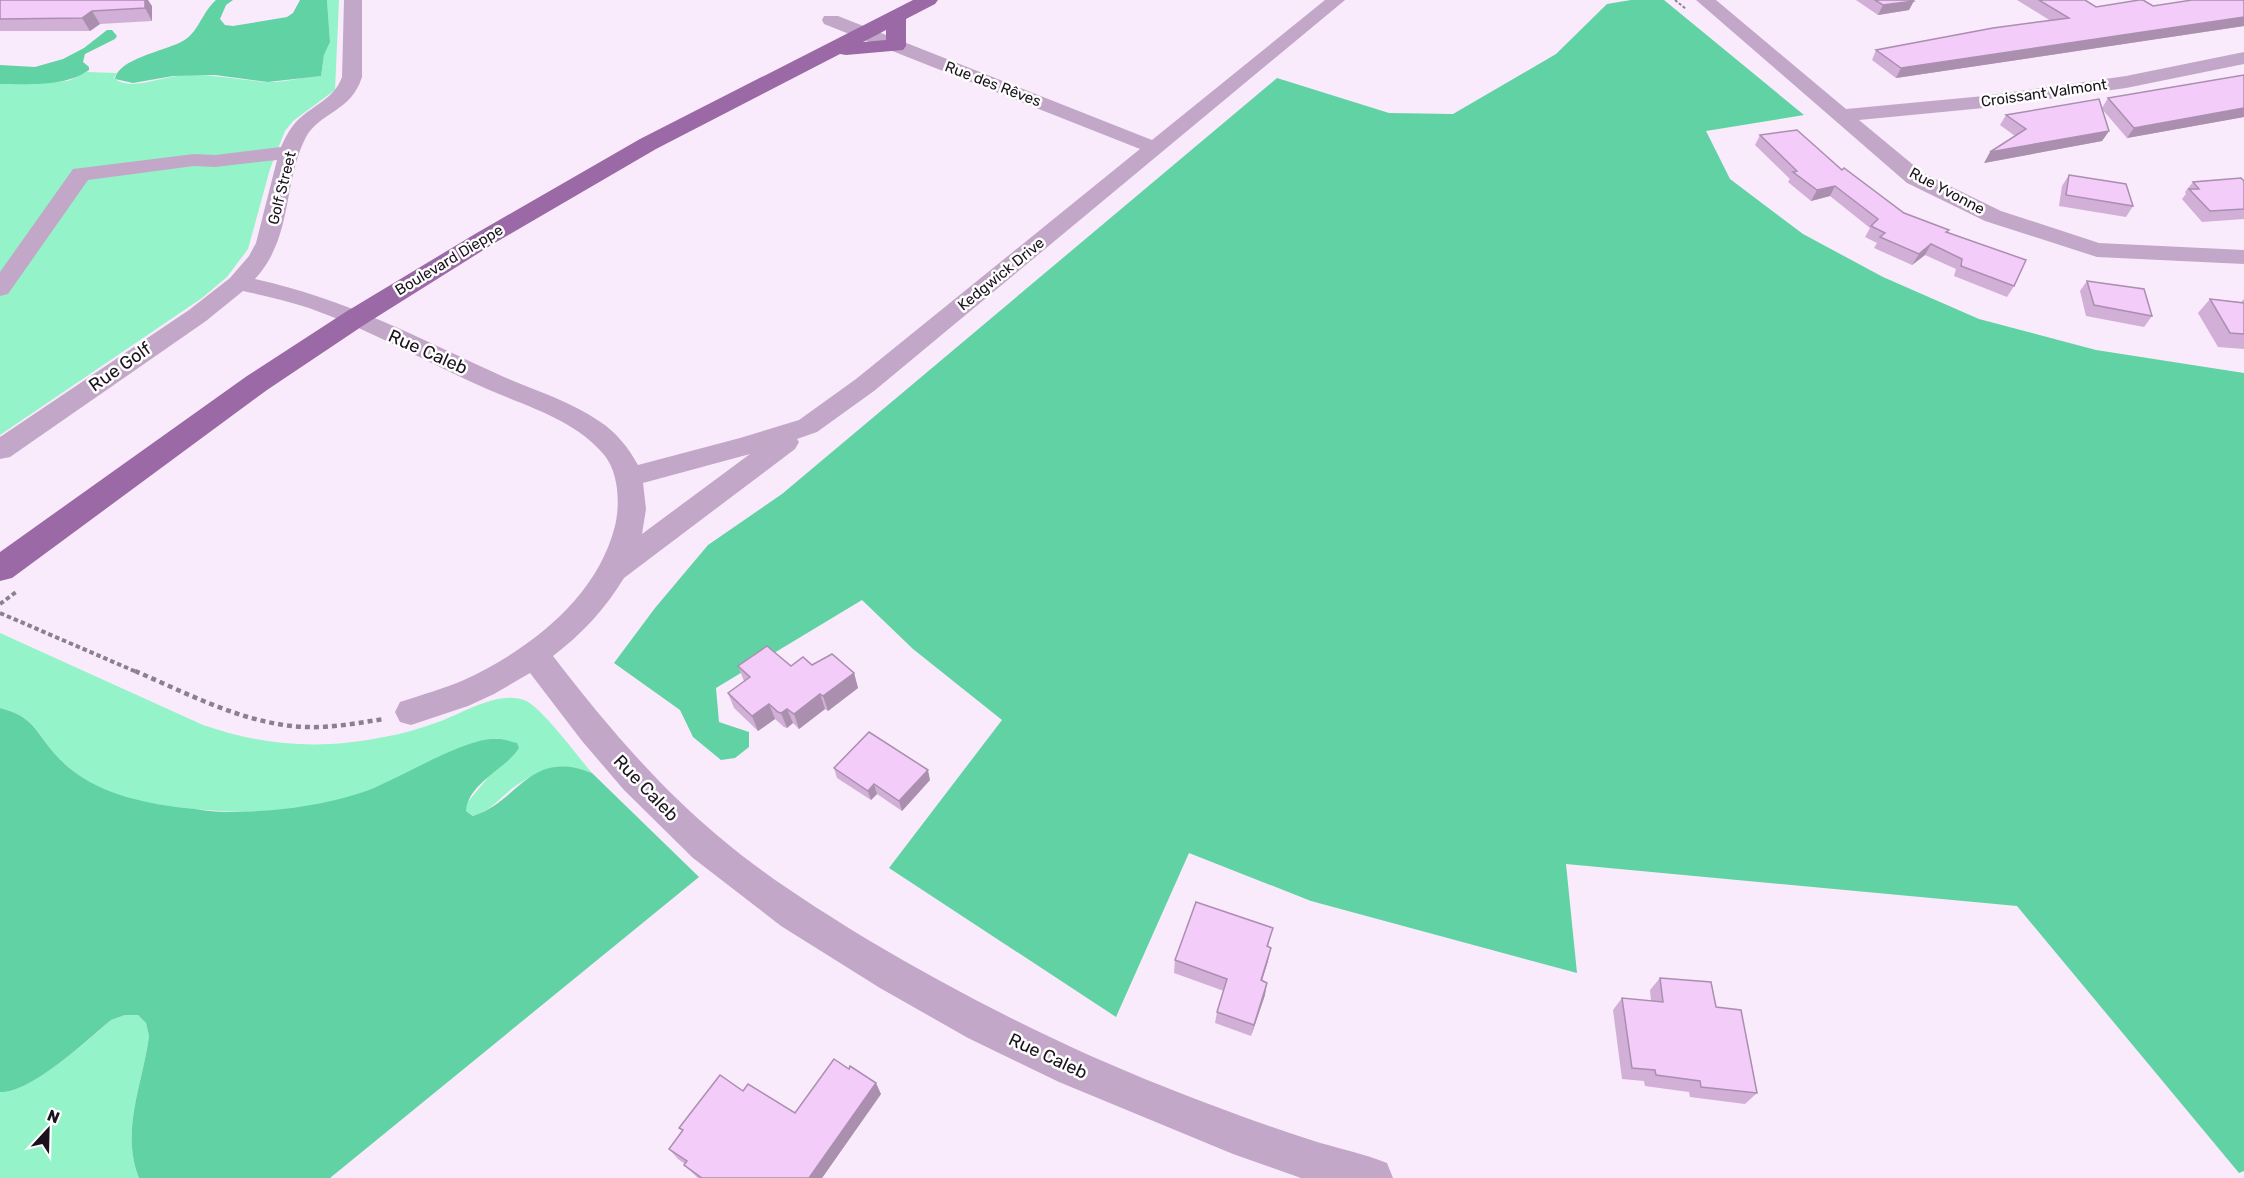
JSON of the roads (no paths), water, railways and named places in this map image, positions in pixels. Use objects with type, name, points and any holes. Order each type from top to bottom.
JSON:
[{"type":"main road","name":"Boulevard Dieppe","points":[[0,569],[257,383],[354,319],[484,239],[600,171],[928,0]]},
{"type":"main road","points":[[829,51],[897,46],[896,17]]},
{"type":"street","name":"Golf Street","points":[[238,283],[259,258],[271,234],[290,152],[296,138],[303,126],[344,95],[349,87],[352,70],[353,0]]},
{"type":"street","name":"Kedgwick Drive","points":[[628,477],[745,446],[808,426],[865,385],[1336,0]]},
{"type":"street","name":"Rue Yvonne","points":[[1705,0],[1915,178],[1993,216],[2097,250],[2244,257]]},
{"type":"street","name":"Rue des Rêves","points":[[831,20],[1155,148]]},
{"type":"street","name":"Croissant Valmont","points":[[1841,116],[2006,99],[2126,82],[2244,58]]},
{"type":"street","points":[[0,289],[81,174],[290,152]]},
{"type":"street","name":"Rue Caleb","points":[[238,283],[315,302],[354,319],[581,422],[600,435],[614,449],[623,462],[631,494],[630,524],[614,570],[578,616],[534,655],[573,708],[612,753],[706,848],[826,935],[931,997],[1012,1040],[1155,1104],[1246,1138],[1372,1178]]},
{"type":"street","name":"Rue Golf","points":[[0,450],[11,431],[207,308],[238,283]]},
{"type":"street","points":[[614,570],[808,426]]},
{"type":"street","points":[[411,712],[481,686],[534,655]]}]
